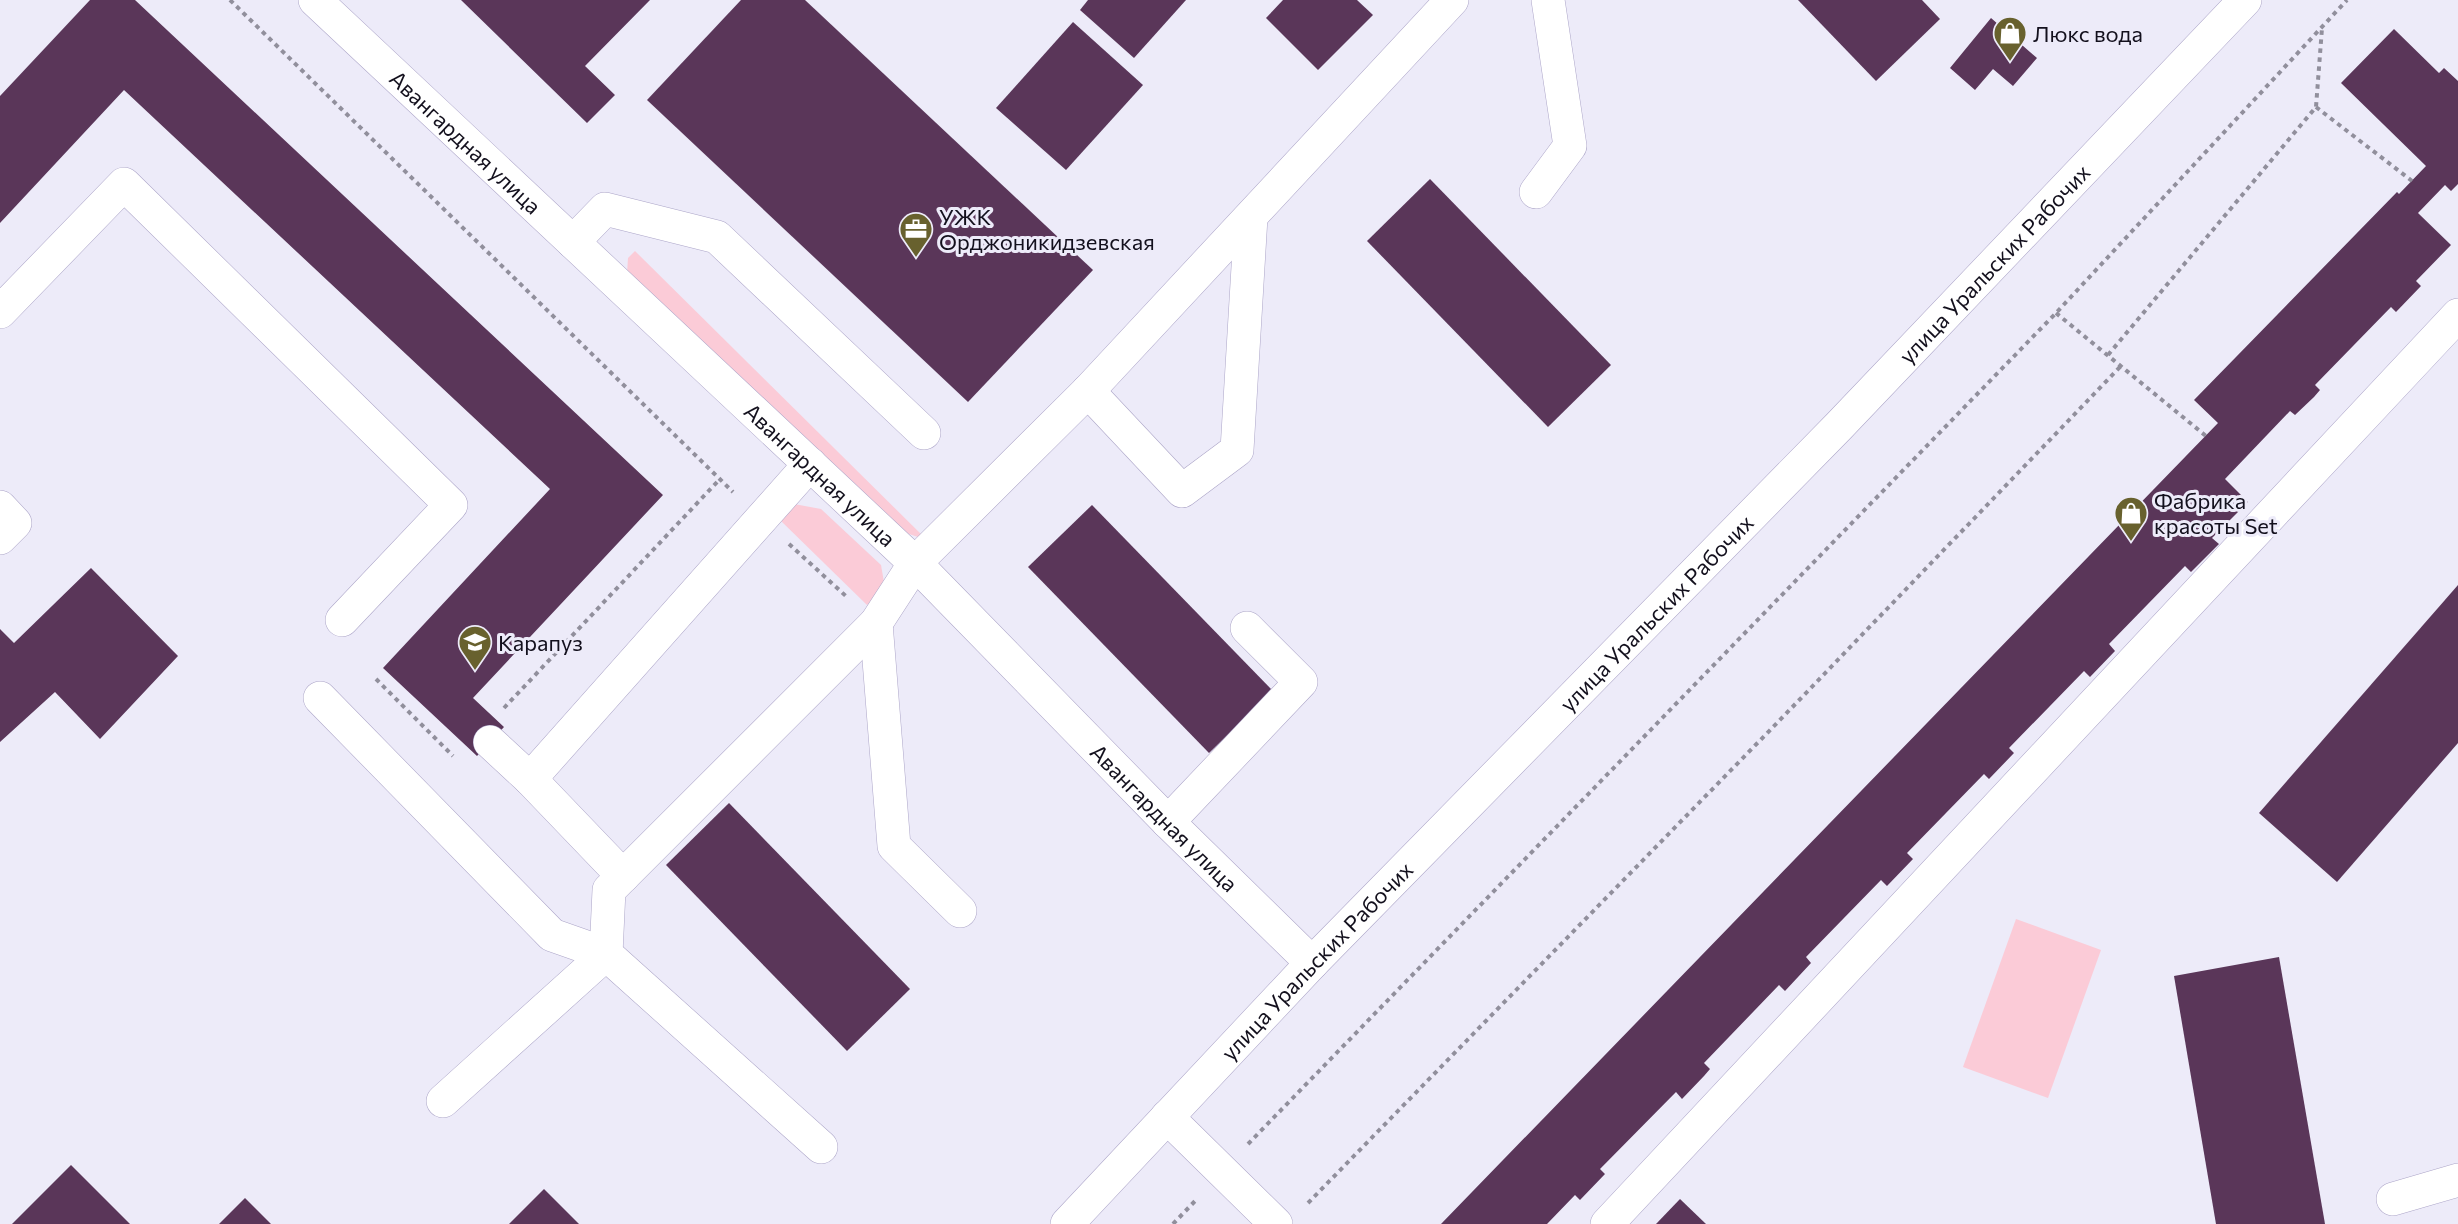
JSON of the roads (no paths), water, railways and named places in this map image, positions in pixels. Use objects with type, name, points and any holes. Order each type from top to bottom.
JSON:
[{"type":"street","name":"Авангардная улица","points":[[315,0],[915,563],[1168,822],[1312,963]]},
{"type":"street","points":[[443,1101],[606,954],[609,890],[865,614],[1088,392],[1452,0]]},
{"type":"street","points":[[1536,192],[1570,146],[1548,0]]},
{"type":"street","name":"улица Уральских Рабочих","points":[[1067,1224],[1312,963],[1839,426],[2236,3]]},
{"type":"street","points":[[0,312],[124,184],[451,505],[342,620]]},
{"type":"street","points":[[573,242],[604,209],[717,237],[924,433]]},
{"type":"street","points":[[1088,392],[1182,491],[1237,450],[1251,217]]},
{"type":"street","points":[[1608,1224],[2458,315]]},
{"type":"street","points":[[530,779],[810,464]]},
{"type":"street","points":[[0,507],[15,523],[0,538]]},
{"type":"street","points":[[865,614],[894,846],[960,911]]},
{"type":"street","points":[[1168,822],[1301,682],[1247,628]]},
{"type":"street","points":[[320,698],[552,935],[606,954],[821,1147]]},
{"type":"street","points":[[492,743],[530,779],[623,876]]},
{"type":"street","points":[[1167,1117],[1276,1224]]},
{"type":"street","points":[[2393,1199],[2458,1180]]},
{"type":"place","name":"Люкс вода","points":[[2010,62]]},
{"type":"place","name":"УЖК Орджоникидзевская","points":[[916,258]]},
{"type":"place","name":"Фабрика красоты Set","points":[[2131,542]]},
{"type":"place","name":"Карапуз","points":[[475,671]]}]
